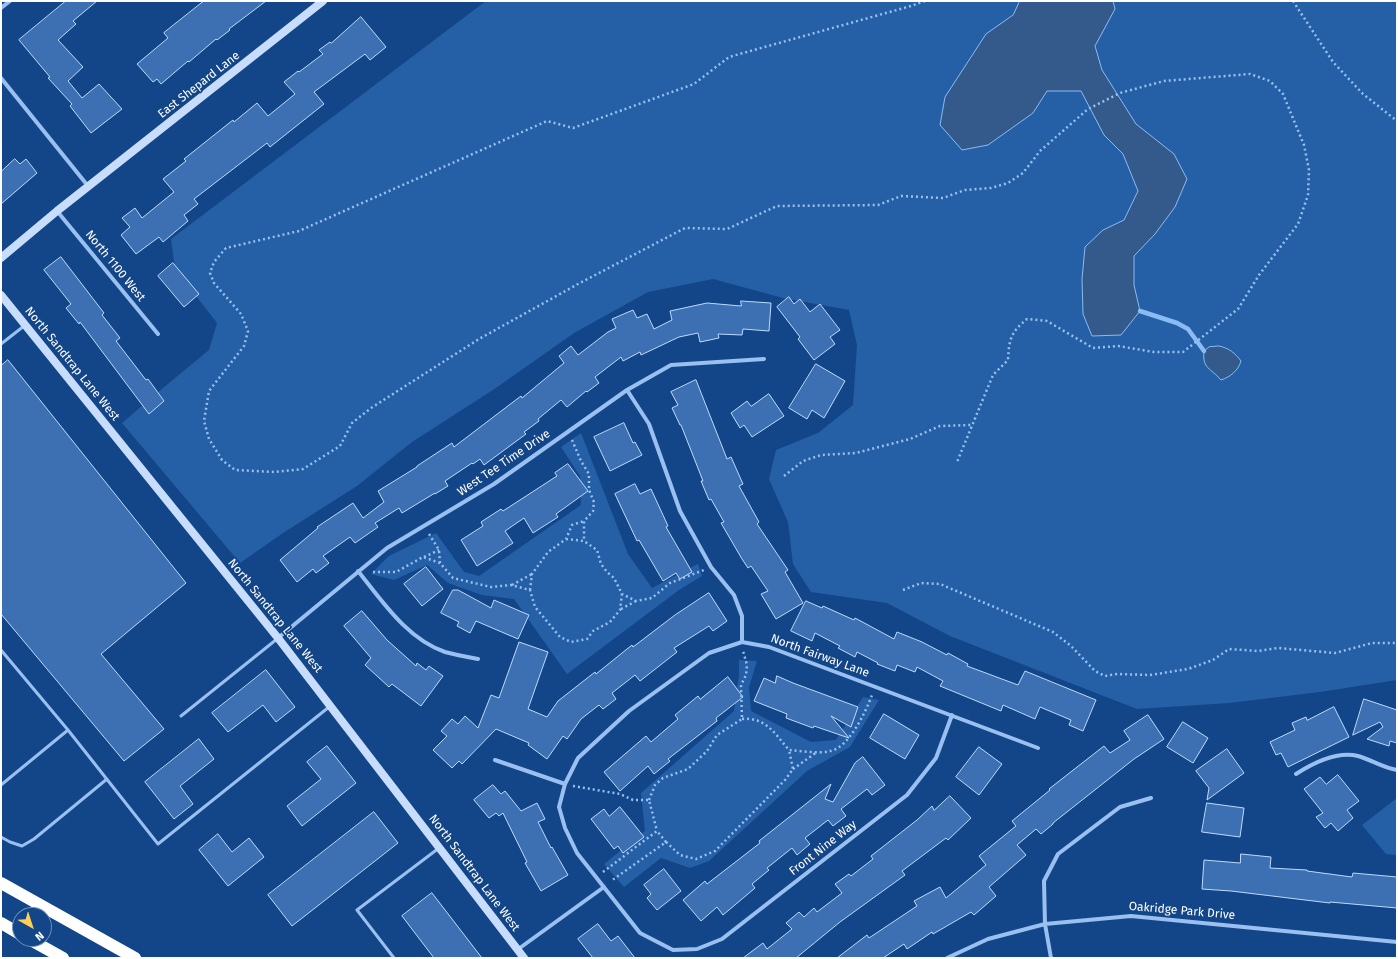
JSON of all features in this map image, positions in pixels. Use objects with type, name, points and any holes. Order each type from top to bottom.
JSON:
[{"type":"highway","points":[[1,883],[135,958]]},
{"type":"highway","points":[[1,923],[12,929]]},
{"type":"highway","points":[[43,947],[63,958]]},
{"type":"street","points":[[1,8],[10,1]]},
{"type":"street","name":"East Shepard Lane","points":[[1,258],[88,186],[324,1]]},
{"type":"street","points":[[1,78],[88,186]]},
{"type":"street","name":"North 1100 West","points":[[57,211],[158,334]]},
{"type":"street","name":"North Sandtrap Lane West","points":[[1,296],[278,638],[524,958]]},
{"type":"street","name":"West Tee Time Drive","points":[[278,638],[387,548],[494,484],[627,390],[671,365],[764,359]]},
{"type":"street","points":[[627,390],[649,424],[680,511],[711,567],[734,595],[742,616],[742,642]]},
{"type":"street","points":[[358,571],[398,621],[422,640],[444,651],[478,659]]},
{"type":"street","name":"North Fairway Lane","points":[[742,642],[769,647],[952,715]]},
{"type":"street","name":"Front Nine Way","points":[[742,642],[709,653],[629,711],[578,758],[565,784],[560,807],[564,828],[577,853],[640,933],[673,950],[697,949],[722,940],[907,795],[936,758],[952,715]]},
{"type":"street","points":[[952,715],[1038,748]]},
{"type":"street","points":[[1296,774],[1333,757],[1348,755],[1359,757],[1383,767],[1397,770]]},
{"type":"street","points":[[495,760],[565,784]]},
{"type":"street","points":[[1051,958],[1046,924],[1044,880],[1058,854],[1120,807],[1151,798]]},
{"type":"street","points":[[517,950],[604,887]]},
{"type":"street","name":"Oakridge Park Drive","points":[[947,958],[988,939],[1046,924],[1131,916],[1397,942]]},
{"type":"lane","points":[[1,344],[24,326]]},
{"type":"lane","points":[[181,716],[278,638]]},
{"type":"lane","points":[[1,650],[68,730],[158,844],[330,706]]},
{"type":"lane","points":[[1,785],[68,730]]},
{"type":"lane","points":[[1,837],[22,846],[34,839],[107,779]]},
{"type":"lane","points":[[394,958],[357,910],[439,848]]},
{"type":"path","points":[[925,1],[729,57],[694,84],[573,128],[547,121],[299,231],[226,248],[214,262],[210,273],[214,284],[241,314],[248,331],[244,346],[209,392],[204,421],[209,439],[222,460],[235,470],[275,472],[303,470],[340,446],[352,423],[371,408],[466,347],[578,284],[685,228],[727,229],[777,206],[878,205],[900,196],[943,198],[965,190],[991,188],[1008,183],[1024,173],[1040,151],[1088,109],[1120,93],[1164,82],[1250,74],[1270,81],[1283,94],[1304,145],[1309,170],[1308,195],[1298,224],[1259,275],[1238,310],[1183,352],[1154,352],[1118,346],[1093,348],[1047,321],[1027,319],[1016,328],[1009,343],[1008,360],[992,375],[957,462]]},
{"type":"path","points":[[1293,1],[1333,62],[1363,94],[1397,121]]},
{"type":"path","points":[[784,476],[803,461],[821,455],[856,453],[910,439],[940,426],[971,424]]},
{"type":"path","points":[[423,557],[440,564],[453,578],[491,588],[512,585],[532,574],[548,552],[566,539],[572,526],[584,521],[593,511],[594,502],[589,490],[589,474],[581,461],[568,431]]},
{"type":"path","points":[[584,521],[584,541]]},
{"type":"path","points":[[424,526],[439,550],[440,564]]},
{"type":"path","points":[[566,539],[584,541],[597,550],[601,564],[614,578],[622,594],[620,610]]},
{"type":"path","points":[[358,571],[396,572],[439,550]]},
{"type":"path","points":[[532,574],[530,590],[535,606],[560,637],[571,642],[587,639],[593,631],[610,622],[620,610],[636,601],[652,598],[670,583],[711,567]]},
{"type":"path","points":[[903,590],[921,583],[940,584],[1039,626],[1053,632],[1071,646],[1095,671],[1105,676],[1129,674],[1150,675],[1188,669],[1213,660],[1229,649],[1258,651],[1278,648],[1335,653],[1372,643],[1397,643]]},
{"type":"path","points":[[512,585],[530,590]]},
{"type":"path","points":[[622,594],[636,601]]},
{"type":"path","points":[[742,642],[747,665],[746,675],[741,685],[742,719]]},
{"type":"path","points":[[789,750],[818,752],[831,751],[843,743],[854,731],[865,713],[876,687]]},
{"type":"path","points":[[793,769],[789,750],[763,722],[751,719],[742,719],[717,735],[708,751],[688,769],[663,778],[654,785],[649,800],[657,831],[680,855],[696,858],[715,851],[785,780],[793,769],[818,752]]},
{"type":"path","points":[[565,784],[620,794],[633,800],[649,800]]},
{"type":"path","points":[[596,877],[657,831]]},
{"type":"path","points":[[604,887],[666,842]]},
{"type":"shaded area","points":[[486,1],[1397,1],[1397,680],[1320,692],[1229,703],[1137,709],[950,636],[887,603],[811,592],[793,564],[788,522],[769,479],[776,450],[818,433],[853,405],[857,345],[849,310],[783,298],[713,279],[648,292],[574,333],[493,390],[412,442],[357,486],[283,533],[240,563],[122,423],[209,350],[217,323],[175,269],[171,239]]},
{"type":"shaded area","points":[[1020,1],[1113,1],[1115,9],[1095,46],[1102,70],[1136,124],[1174,154],[1187,179],[1175,207],[1155,234],[1134,256],[1134,285],[1140,311],[1121,335],[1092,336],[1083,314],[1082,279],[1085,247],[1103,230],[1124,220],[1138,191],[1123,154],[1104,135],[1081,91],[1047,91],[1033,113],[988,145],[962,150],[940,125],[945,97],[986,34],[1013,15]]},
{"type":"shaded area","points":[[1219,346],[1232,351],[1241,361],[1238,368],[1233,373],[1221,380],[1208,368],[1204,361],[1204,351],[1209,347]]},
{"type":"shaded area","points":[[581,433],[628,554],[652,588],[698,564],[702,576],[679,590],[567,674],[514,599],[482,595],[448,583],[427,565],[394,580],[371,574],[389,556],[436,533],[464,572],[479,576],[581,505],[580,476],[561,447]]},
{"type":"shaded area","points":[[739,660],[757,661],[749,687],[751,711],[811,742],[836,740],[863,697],[879,700],[850,747],[807,771],[709,861],[690,868],[661,858],[624,887],[604,864],[645,831],[641,793],[734,711],[739,675]]},
{"type":"shaded area","points":[[1397,798],[1397,855],[1386,854],[1362,825]]},
{"type":"building","points":[[66,1],[97,1],[73,21],[76,24],[58,40],[83,67],[68,81],[82,98],[99,84],[122,109],[91,133],[70,106],[72,104],[48,78],[50,77],[19,40]]},
{"type":"building","points":[[204,1],[266,1],[217,40],[216,39],[189,62],[188,61],[161,84],[157,79],[153,82],[137,64],[168,38],[164,33]]},
{"type":"building","points":[[361,17],[386,47],[370,60],[365,54],[314,92],[324,104],[270,147],[267,143],[194,199],[198,204],[184,215],[188,221],[163,242],[159,237],[136,254],[121,235],[130,227],[122,218],[135,208],[142,218],[174,192],[163,179],[186,161],[184,159],[233,120],[234,122],[257,103],[268,116],[295,94],[284,82],[323,54],[319,50],[330,42],[331,43]]},
{"type":"building","points":[[15,159],[20,164],[26,159],[37,173],[1,204],[1,172]]},
{"type":"building","points":[[61,257],[104,313],[102,315],[120,338],[116,341],[146,380],[148,379],[164,401],[149,414],[80,322],[79,324],[66,308],[71,304],[44,270]]},
{"type":"building","points":[[173,263],[199,294],[184,307],[158,276]]},
{"type":"building","points":[[789,297],[794,304],[800,299],[810,312],[820,304],[840,330],[830,337],[835,344],[814,360],[798,339],[800,337],[777,307]]},
{"type":"building","points":[[741,301],[771,303],[769,331],[743,329],[742,335],[718,334],[719,338],[700,342],[698,333],[679,337],[641,355],[640,352],[623,361],[621,357],[595,377],[599,383],[587,392],[586,391],[567,407],[561,400],[538,419],[539,421],[524,432],[526,434],[484,465],[480,459],[473,464],[472,463],[445,481],[448,486],[402,513],[399,508],[375,523],[378,527],[355,543],[350,537],[323,556],[329,563],[316,573],[313,569],[297,582],[280,560],[318,528],[317,527],[353,503],[363,518],[384,502],[378,491],[452,443],[454,447],[521,396],[522,398],[564,363],[559,356],[571,346],[578,355],[608,332],[616,328],[612,319],[633,310],[637,318],[647,314],[654,329],[672,320],[670,311],[707,303],[741,306]]},
{"type":"building","points":[[8,360],[186,583],[101,654],[164,729],[124,761],[1,614],[1,366]]},
{"type":"building","points":[[816,364],[845,381],[824,418],[812,410],[807,419],[789,408]]},
{"type":"building","points":[[696,380],[727,459],[731,457],[743,484],[739,486],[759,522],[757,524],[788,570],[785,572],[803,603],[776,619],[761,594],[768,591],[751,566],[748,568],[742,559],[721,523],[724,522],[711,499],[709,500],[681,425],[672,408],[678,405],[671,392]]},
{"type":"building","points":[[769,394],[784,416],[752,437],[744,425],[740,428],[731,413],[747,401],[751,406]]},
{"type":"building","points":[[624,423],[633,443],[635,442],[642,455],[610,471],[594,437]]},
{"type":"building","points":[[568,464],[588,491],[556,514],[558,517],[533,533],[524,518],[505,531],[513,543],[477,566],[461,540],[483,526],[481,522],[501,509],[503,511],[557,476],[555,473]]},
{"type":"building","points":[[635,484],[640,494],[651,489],[668,526],[666,527],[692,572],[680,579],[676,573],[663,581],[639,540],[637,541],[615,494]]},
{"type":"building","points":[[426,567],[443,589],[422,606],[404,584]]},
{"type":"building","points":[[453,590],[458,590],[491,608],[494,600],[529,615],[518,639],[476,621],[470,633],[457,626],[459,622],[441,613]]},
{"type":"building","points":[[709,593],[727,621],[713,631],[709,626],[674,648],[677,652],[640,681],[635,675],[612,693],[616,699],[603,709],[599,705],[581,719],[567,739],[563,736],[547,759],[528,745],[529,743],[496,729],[462,764],[459,761],[452,768],[433,750],[447,736],[441,731],[452,719],[458,724],[465,716],[478,728],[491,695],[499,698],[519,642],[548,652],[528,709],[547,717],[558,701],[595,672],[596,674],[632,645],[633,647],[675,615]]},
{"type":"building","points":[[806,601],[822,608],[823,606],[854,620],[855,618],[894,639],[897,632],[922,642],[947,655],[948,653],[968,664],[967,666],[1018,685],[1025,671],[1096,700],[1083,731],[1069,725],[1071,720],[1040,707],[1035,719],[1003,705],[1001,711],[940,686],[943,681],[917,667],[915,672],[897,665],[895,671],[877,664],[878,663],[857,652],[855,657],[838,648],[840,646],[815,633],[812,641],[791,631]]},
{"type":"building","points":[[362,611],[387,640],[416,666],[417,663],[426,670],[429,666],[443,676],[421,706],[392,684],[389,687],[365,665],[371,658],[344,626]]},
{"type":"building","points":[[266,670],[295,707],[276,722],[263,705],[228,732],[212,713]]},
{"type":"building","points":[[777,676],[858,707],[851,727],[831,716],[849,738],[814,726],[813,728],[786,718],[787,714],[754,701],[764,678],[775,683]]},
{"type":"building","points":[[728,677],[743,697],[716,718],[717,721],[668,759],[670,761],[654,774],[648,766],[620,791],[604,772],[646,736],[651,742],[678,719],[675,715],[698,696],[700,699]]},
{"type":"building","points":[[1364,699],[1397,710],[1397,743],[1390,741],[1389,746],[1367,739],[1383,727],[1380,722],[1353,735]]},
{"type":"building","points":[[1334,707],[1349,737],[1288,767],[1281,753],[1276,755],[1270,742],[1295,730],[1292,723],[1306,717],[1307,720]]},
{"type":"building","points":[[884,714],[919,735],[905,759],[870,738]]},
{"type":"building","points":[[1148,715],[1164,739],[1134,759],[1041,834],[1036,829],[1017,845],[1026,855],[989,887],[996,896],[974,915],[971,912],[933,934],[932,932],[907,949],[904,944],[883,958],[837,958],[867,935],[869,938],[917,906],[914,901],[940,887],[946,898],[986,865],[979,856],[1016,826],[1012,821],[1050,790],[1049,789],[1104,746],[1110,753],[1130,740],[1124,731]]},
{"type":"building","points":[[1183,722],[1208,738],[1193,763],[1167,747]]},
{"type":"building","points":[[199,739],[214,759],[180,786],[193,804],[174,819],[145,782]]},
{"type":"building","points":[[327,746],[356,783],[302,826],[287,806],[321,779],[307,762]]},
{"type":"building","points":[[979,747],[1002,764],[979,795],[956,777]]},
{"type":"building","points":[[1227,749],[1244,773],[1207,800],[1209,788],[1196,771]]},
{"type":"building","points":[[863,757],[885,785],[872,795],[867,789],[841,809],[846,816],[833,826],[828,820],[805,838],[810,844],[797,855],[792,848],[767,868],[769,870],[752,884],[755,888],[723,915],[717,907],[701,921],[683,900],[705,881],[707,884],[760,843],[759,841],[831,784],[825,799],[833,802],[855,763]]},
{"type":"building","points":[[1338,775],[1359,801],[1347,810],[1353,818],[1338,831],[1331,823],[1325,828],[1316,817],[1323,813],[1304,789],[1320,777],[1326,784]]},
{"type":"building","points":[[493,785],[501,794],[505,791],[521,811],[537,803],[545,819],[538,822],[551,848],[552,847],[568,875],[541,891],[525,863],[527,862],[503,813],[499,816],[496,813],[489,818],[474,800]]},
{"type":"building","points":[[950,796],[971,818],[948,840],[946,838],[902,871],[905,875],[840,922],[796,958],[743,958],[763,943],[767,949],[792,929],[786,923],[799,912],[804,917],[814,908],[817,912],[842,893],[835,884],[849,874],[851,876],[873,859],[871,856],[917,820],[932,806],[934,810]]},
{"type":"building","points":[[1207,803],[1244,808],[1240,837],[1202,832]]},
{"type":"building","points":[[620,807],[644,837],[623,853],[618,846],[614,849],[591,819],[604,809],[609,816]]},
{"type":"building","points":[[374,812],[398,843],[292,926],[268,895]]},
{"type":"building","points":[[218,834],[232,852],[249,838],[264,857],[228,886],[199,850]]},
{"type":"building","points":[[1241,854],[1271,857],[1270,868],[1307,870],[1352,877],[1353,873],[1397,877],[1397,908],[1330,903],[1202,889],[1204,860],[1240,863]]},
{"type":"building","points":[[664,869],[681,891],[657,910],[647,898],[651,894],[644,885]]},
{"type":"building","points":[[432,893],[482,958],[434,958],[402,916]]},
{"type":"building","points":[[598,924],[611,941],[618,936],[635,958],[593,958],[578,939]]},
{"type":"waterway","points":[[1140,311],[1177,323],[1188,329],[1204,351]]}]
